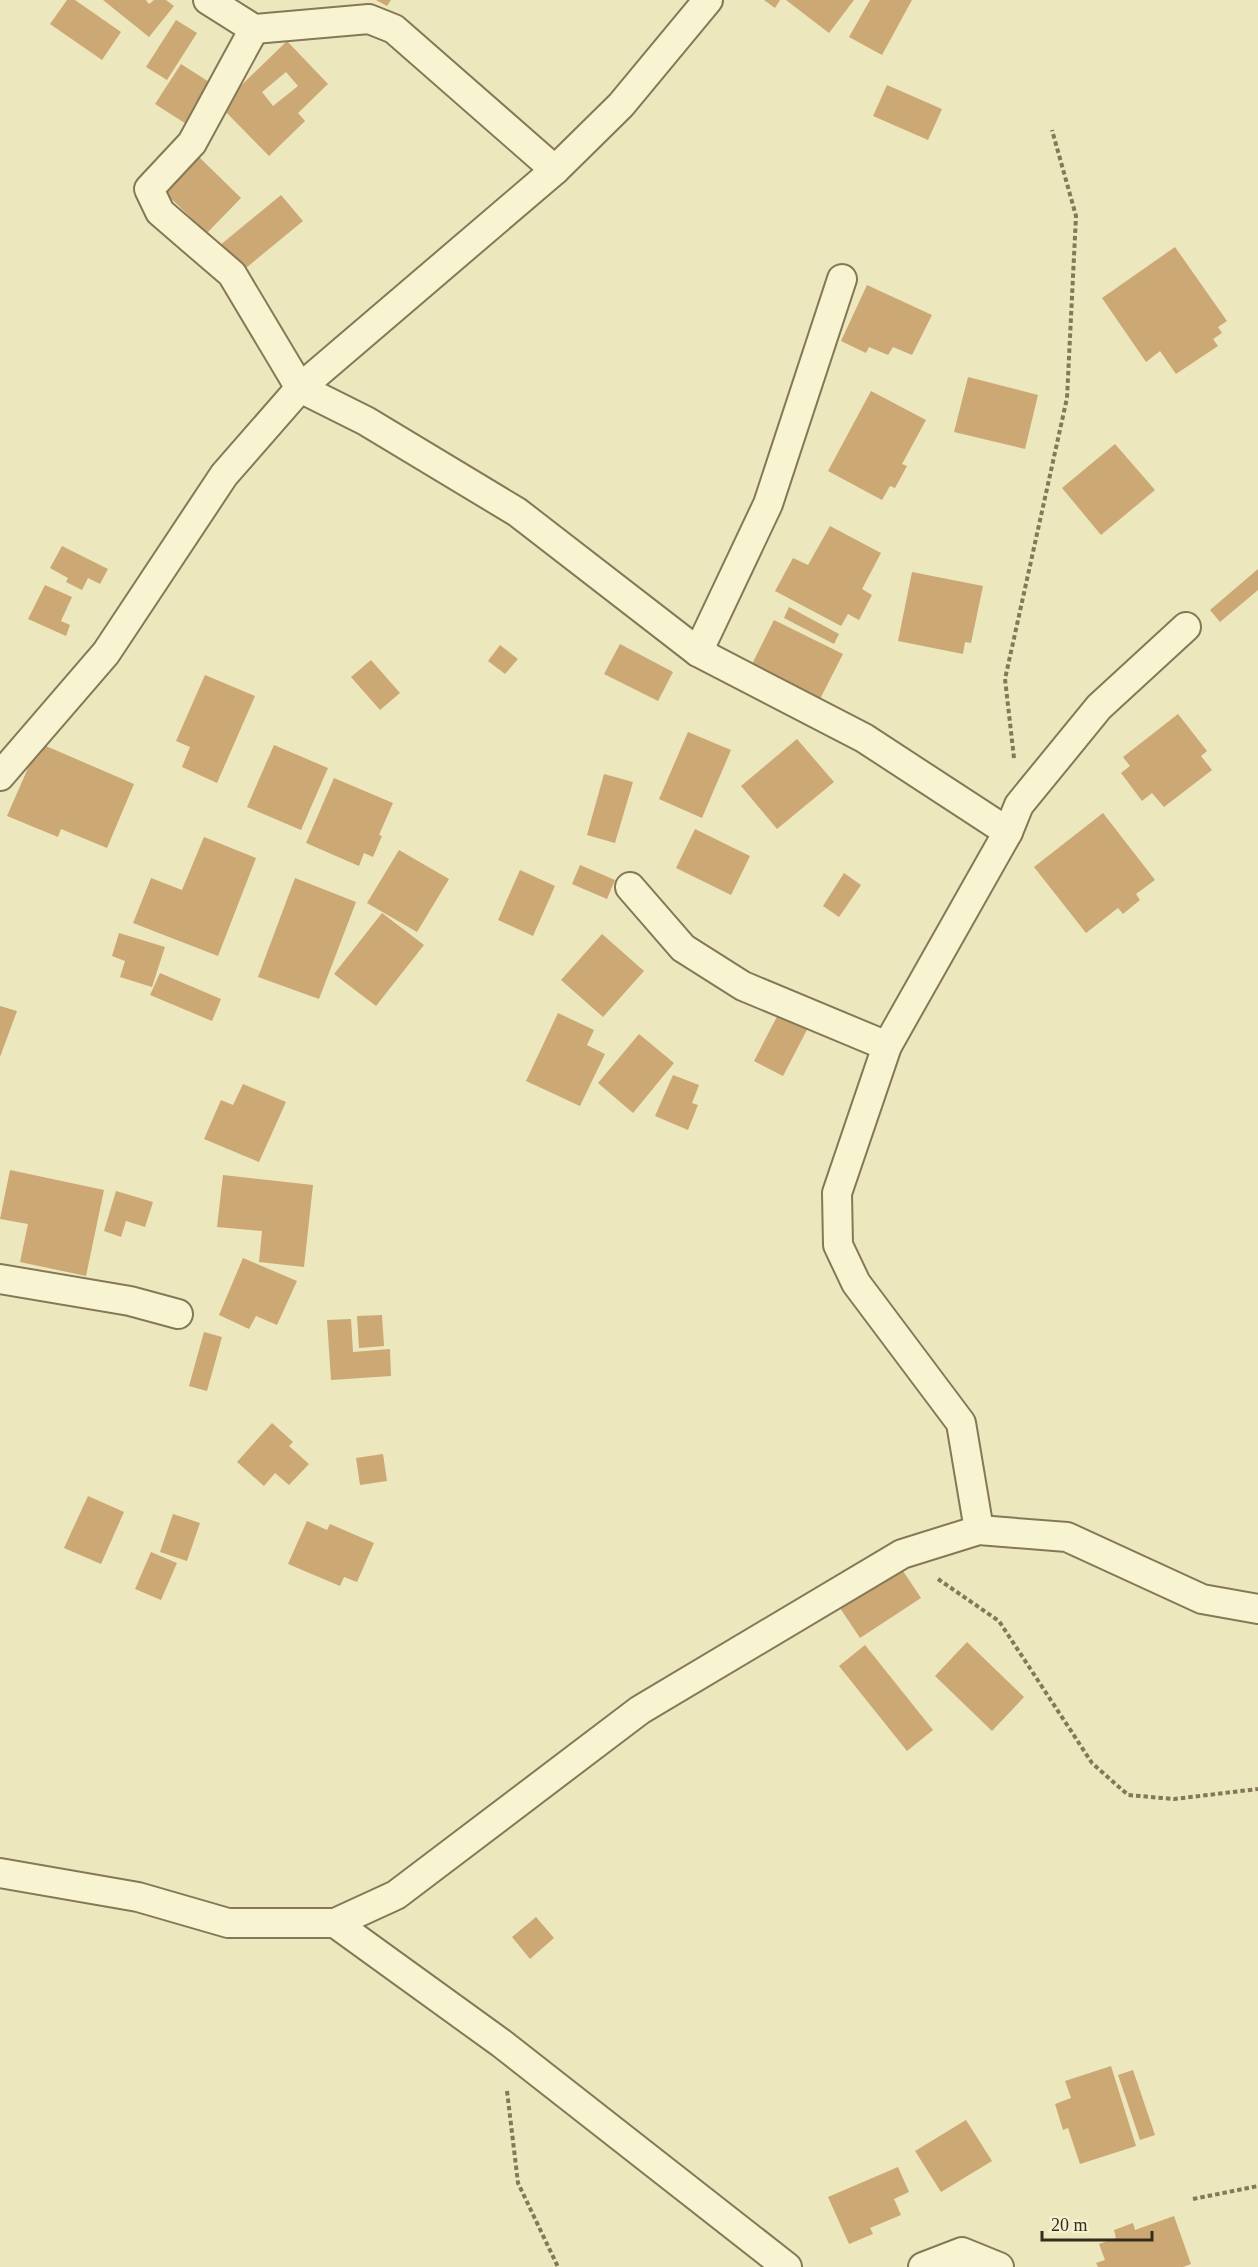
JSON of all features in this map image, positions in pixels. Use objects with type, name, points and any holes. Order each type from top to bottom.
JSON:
[{"type":"street","points":[[208,0],[254,29],[369,19],[394,29],[555,170]]},
{"type":"street","points":[[0,776],[106,653],[224,475],[300,388],[555,170],[621,105],[708,0]]},
{"type":"street","points":[[254,29],[192,143],[148,189],[160,212],[231,274],[300,388],[366,421],[517,512],[698,652],[864,738],[1008,832]]},
{"type":"street","points":[[698,652],[768,504],[842,279]]},
{"type":"street","points":[[979,1530],[961,1423],[856,1283],[838,1245],[837,1193],[887,1046],[1008,832],[1019,805],[1099,707],[1186,627]]},
{"type":"street","points":[[630,887],[683,948],[743,986],[887,1046]]},
{"type":"street","points":[[0,1279],[130,1301],[178,1314]]},
{"type":"street","points":[[0,1873],[138,1897],[228,1923],[335,1923],[396,1894],[640,1710],[902,1554],[979,1530],[1067,1537],[1202,1599],[1258,1609]]},
{"type":"street","points":[[335,1923],[501,2043],[787,2267]]},
{"type":"street","points":[[923,2267],[962,2252],[999,2267]]},
{"type":"path","points":[[1019,805],[1005,679],[1067,398],[1077,216],[1052,130]]},
{"type":"path","points":[[902,1554],[999,1621],[1092,1763],[1128,1795],[1174,1798],[1258,1789]]},
{"type":"path","points":[[501,2043],[518,2183],[558,2267]]},
{"type":"path","points":[[1193,2199],[1258,2187]]},
{"type":"building","points":[[67,0],[75,0],[121,32],[102,60],[50,24]]},
{"type":"building","points":[[103,0],[146,0],[149,4],[154,0],[166,0],[174,6],[149,37]]},
{"type":"building","points":[[376,0],[391,0],[387,6]]},
{"type":"building","points":[[764,0],[780,0],[775,8]]},
{"type":"building","points":[[786,0],[854,0],[829,33]]},
{"type":"building","points":[[870,0],[912,0],[882,55],[849,37]]},
{"type":"building","points":[[176,20],[197,33],[167,80],[146,67]]},
{"type":"building","points":[[287,41],[328,84],[298,113],[305,121],[269,156],[220,106]],"holes":[[[286,72],[298,86],[273,106],[262,92]]]},
{"type":"building","points":[[181,64],[217,87],[191,127],[155,104]]},
{"type":"building","points":[[887,85],[942,109],[928,140],[873,116]]},
{"type":"building","points":[[197,155],[241,198],[207,233],[162,190]]},
{"type":"building","points":[[281,195],[303,221],[241,272],[219,246]]},
{"type":"building","points":[[1175,247],[1227,321],[1218,327],[1222,333],[1213,339],[1218,346],[1176,374],[1160,351],[1146,362],[1102,298]]},
{"type":"building","points":[[867,285],[932,315],[912,355],[893,347],[888,355],[869,347],[866,353],[841,341]]},
{"type":"building","points":[[968,377],[1038,395],[1025,449],[954,432]]},
{"type":"building","points":[[871,391],[926,420],[902,464],[907,466],[895,488],[890,486],[882,500],[828,471]]},
{"type":"building","points":[[1115,444],[1155,490],[1101,535],[1062,488]]},
{"type":"building","points":[[830,526],[881,553],[862,589],[872,595],[859,620],[848,614],[841,626],[775,591],[793,558],[808,565]]},
{"type":"building","points":[[62,546],[108,569],[100,584],[88,578],[82,590],[66,582],[68,578],[50,568]]},
{"type":"building","points":[[1258,569],[1258,590],[1220,622],[1210,610]]},
{"type":"building","points":[[912,572],[983,586],[971,643],[965,642],[963,654],[898,641]]},
{"type":"building","points":[[45,585],[72,597],[61,621],[70,625],[66,636],[28,619]]},
{"type":"building","points":[[789,607],[839,634],[834,644],[784,618]]},
{"type":"building","points":[[774,620],[843,654],[819,701],[751,666]]},
{"type":"building","points":[[620,644],[673,672],[658,701],[604,674]]},
{"type":"building","points":[[500,645],[518,659],[505,674],[488,661]]},
{"type":"building","points":[[371,660],[400,693],[380,710],[351,677]]},
{"type":"building","points":[[205,675],[255,696],[217,783],[182,767],[190,747],[176,741]]},
{"type":"building","points":[[1178,714],[1207,751],[1201,756],[1212,770],[1164,807],[1152,793],[1142,801],[1121,773],[1130,766],[1123,757]]},
{"type":"building","points":[[688,732],[731,750],[702,818],[659,799]]},
{"type":"building","points":[[797,739],[834,782],[777,829],[741,786]]},
{"type":"building","points":[[39,743],[134,784],[107,848],[61,829],[58,837],[7,816]]},
{"type":"building","points":[[274,745],[328,768],[301,830],[247,807]]},
{"type":"building","points":[[604,774],[633,782],[615,843],[587,835]]},
{"type":"building","points":[[334,778],[393,803],[379,835],[382,836],[373,857],[364,853],[359,866],[306,843]]},
{"type":"building","points":[[1103,813],[1155,880],[1136,894],[1140,900],[1123,914],[1118,908],[1086,933],[1034,867]]},
{"type":"building","points":[[695,829],[750,856],[731,895],[676,868]]},
{"type":"building","points":[[204,837],[256,858],[218,956],[133,923],[151,878],[182,890]]},
{"type":"building","points":[[399,850],[449,879],[417,932],[367,903]]},
{"type":"building","points":[[580,865],[615,880],[607,899],[572,884]]},
{"type":"building","points":[[520,870],[555,886],[533,936],[498,920]]},
{"type":"building","points":[[844,873],[861,885],[839,917],[823,906]]},
{"type":"building","points":[[295,878],[356,902],[319,999],[258,977]]},
{"type":"building","points":[[382,913],[424,945],[376,1006],[334,974]]},
{"type":"building","points":[[119,933],[165,947],[152,987],[120,977],[125,961],[112,956]]},
{"type":"building","points":[[602,934],[644,971],[603,1017],[561,980]]},
{"type":"building","points":[[160,973],[221,999],[212,1021],[150,995]]},
{"type":"building","points":[[0,1006],[17,1011],[0,1057]]},
{"type":"building","points":[[782,1007],[811,1022],[783,1076],[754,1061]]},
{"type":"building","points":[[558,1013],[594,1030],[587,1045],[605,1054],[580,1106],[526,1081]]},
{"type":"building","points":[[639,1034],[674,1063],[633,1113],[598,1083]]},
{"type":"building","points":[[673,1075],[699,1085],[692,1103],[698,1105],[688,1130],[655,1116]]},
{"type":"building","points":[[243,1084],[286,1102],[259,1162],[204,1139],[221,1100],[233,1105]]},
{"type":"building","points":[[10,1170],[104,1190],[86,1276],[20,1262],[28,1224],[0,1219]]},
{"type":"building","points":[[223,1175],[313,1185],[304,1267],[259,1262],[262,1231],[217,1227]]},
{"type":"building","points":[[116,1191],[153,1202],[145,1227],[126,1221],[121,1237],[104,1231]]},
{"type":"building","points":[[243,1258],[297,1281],[277,1325],[256,1316],[249,1329],[219,1315]]},
{"type":"building","points":[[382,1315],[384,1346],[359,1348],[357,1316]]},
{"type":"building","points":[[351,1319],[353,1352],[390,1349],[391,1376],[331,1380],[327,1320]]},
{"type":"building","points":[[204,1332],[222,1337],[207,1391],[189,1386]]},
{"type":"building","points":[[272,1423],[293,1442],[289,1446],[309,1464],[289,1485],[275,1473],[264,1486],[237,1462]]},
{"type":"building","points":[[383,1454],[387,1481],[360,1485],[356,1458]]},
{"type":"building","points":[[88,1496],[124,1512],[101,1564],[64,1548]]},
{"type":"building","points":[[173,1514],[200,1523],[187,1561],[160,1552]]},
{"type":"building","points":[[307,1521],[327,1530],[330,1524],[374,1543],[357,1582],[344,1577],[340,1586],[288,1564]]},
{"type":"building","points":[[151,1552],[177,1563],[161,1600],[135,1589]]},
{"type":"building","points":[[901,1568],[921,1598],[860,1638],[840,1608]]},
{"type":"building","points":[[967,1642],[1024,1697],[992,1731],[935,1676]]},
{"type":"building","points":[[865,1645],[933,1730],[907,1751],[839,1666]]},
{"type":"building","points":[[536,1917],[554,1938],[530,1959],[512,1937]]},
{"type":"building","points":[[1111,2066],[1136,2146],[1080,2164],[1068,2128],[1063,2130],[1055,2104],[1071,2098],[1065,2081]]},
{"type":"building","points":[[1133,2070],[1155,2135],[1140,2140],[1118,2075]]},
{"type":"building","points":[[966,2120],[992,2161],[941,2192],[915,2151]]},
{"type":"building","points":[[898,2167],[909,2192],[894,2199],[901,2215],[870,2228],[873,2234],[849,2244],[828,2197]]},
{"type":"building","points":[[1174,2216],[1191,2264],[1183,2267],[1098,2267],[1096,2263],[1105,2260],[1099,2244],[1116,2238],[1114,2230],[1133,2223],[1135,2230]]}]
